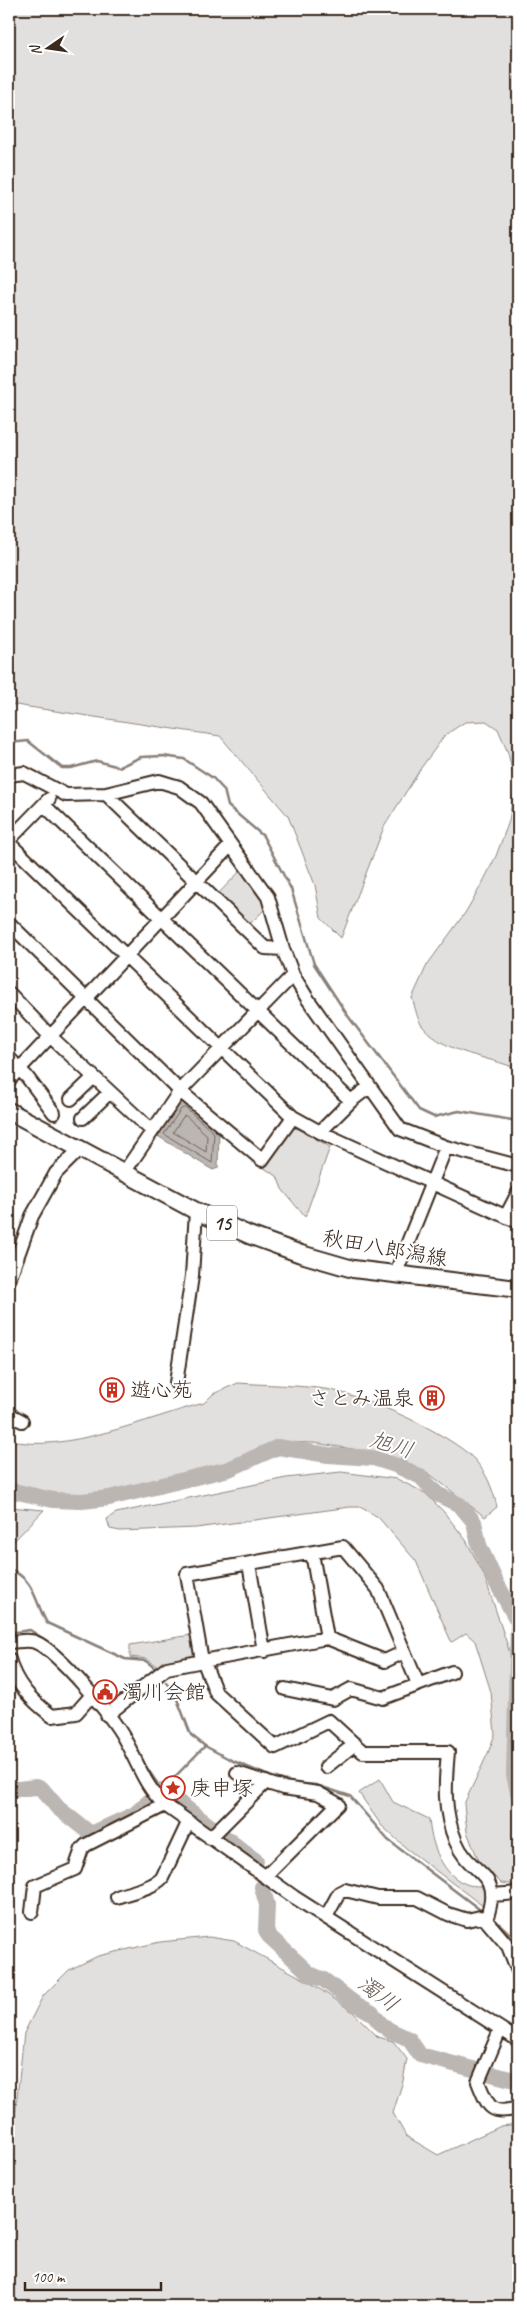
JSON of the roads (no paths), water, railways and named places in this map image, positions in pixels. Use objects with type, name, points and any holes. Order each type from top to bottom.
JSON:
[{"type":"main road","name":"秋田八郎潟線","points":[[9,1111],[125,1171],[196,1211],[249,1235],[300,1254],[353,1269],[518,1289]]},
{"type":"street","points":[[9,775],[24,774],[66,795],[106,794],[159,781],[179,787],[200,804],[268,897],[283,949],[293,975],[307,998],[400,1129],[446,1147],[518,1166]]},
{"type":"street","points":[[56,791],[9,841],[293,1117],[320,1132],[518,1222]]},
{"type":"street","points":[[106,794],[265,948],[283,949]]},
{"type":"street","points":[[44,805],[351,1101]]},
{"type":"street","points":[[9,1080],[230,846]]},
{"type":"street","points":[[9,923],[180,1091],[262,1160],[293,1117]]},
{"type":"street","points":[[125,1171],[180,1091],[293,975]]},
{"type":"street","points":[[9,993],[50,1036],[152,1131]]},
{"type":"street","points":[[9,1058],[20,1069],[54,1113]]},
{"type":"street","points":[[72,1099],[94,1076]]},
{"type":"street","points":[[320,1132],[351,1101],[370,1087]]},
{"type":"street","points":[[83,1118],[110,1092]]},
{"type":"street","points":[[395,1275],[446,1147]]},
{"type":"street","points":[[9,1280],[32,1216],[56,1174],[81,1148]]},
{"type":"street","points":[[506,1216],[518,1193]]},
{"type":"street","points":[[176,1383],[192,1276],[196,1211]]},
{"type":"street","points":[[9,1414],[22,1421]]},
{"type":"street","points":[[418,1684],[378,1589],[343,1547],[187,1574],[203,1662],[216,1693],[275,1747],[329,1721],[363,1752],[448,1752],[444,1795],[456,1843],[466,1859],[490,1883],[492,1895],[488,1916],[508,1946],[518,1971]]},
{"type":"street","points":[[312,1553],[327,1638]]},
{"type":"street","points":[[249,1564],[264,1651]]},
{"type":"street","points":[[107,1715],[167,1668],[327,1638],[385,1661],[404,1652]]},
{"type":"street","points":[[9,1642],[34,1641],[51,1650],[107,1715],[125,1739],[158,1799],[188,1823],[214,1834],[265,1877],[518,2040]]},
{"type":"street","points":[[9,1659],[14,1673],[33,1702],[52,1716],[76,1713],[91,1696]]},
{"type":"street","points":[[285,1689],[333,1699],[351,1689],[384,1698],[452,1672]]},
{"type":"street","points":[[326,1766],[355,1744]]},
{"type":"street","points":[[237,1772],[282,1788],[318,1793],[338,1804],[265,1877]]},
{"type":"street","points":[[214,1834],[266,1782]]},
{"type":"street","points":[[32,1912],[34,1886],[75,1869],[82,1849],[86,1845],[158,1799]]},
{"type":"street","points":[[117,1898],[140,1888],[156,1885],[162,1878],[188,1823]]},
{"type":"street","points":[[326,1917],[339,1893],[345,1890],[378,1898],[417,1898],[448,1914],[467,1920],[488,1916]]},
{"type":"street","points":[[492,1895],[518,1893]]},
{"type":"street","points":[[500,2030],[478,2082],[485,2100],[490,2105],[503,2112],[518,2108]]},
{"type":"water","points":[[186,1101],[219,1130],[218,1168],[213,1170],[156,1135],[178,1104]]},
{"type":"waterway","points":[[9,743],[28,741],[62,768],[71,768],[97,761],[119,767],[141,757],[163,756],[184,759],[213,778],[224,790],[228,806],[263,836],[291,889],[314,964],[348,1016],[419,1110],[434,1117],[459,1111],[518,1121]]},
{"type":"waterway","name":"旭川","points":[[9,1490],[53,1500],[82,1501],[109,1498],[229,1469],[278,1447],[328,1455],[373,1458],[395,1465],[421,1477],[437,1494],[460,1505],[474,1522],[479,1545],[496,1582],[518,1622],[514,1774],[518,1793]]},
{"type":"waterway","points":[[9,1569],[18,1574],[29,1585],[47,1623],[125,1659],[146,1661],[156,1669]]},
{"type":"waterway","points":[[9,1633],[30,1630],[54,1646]]},
{"type":"waterway","points":[[166,1682],[177,1699],[191,1735],[205,1746],[231,1760],[269,1776],[293,1783],[316,1785],[350,1796],[388,1840],[483,1912]]},
{"type":"waterway","points":[[144,1764],[162,1790],[205,1746]]},
{"type":"waterway","name":"濁川","points":[[9,1790],[36,1787],[42,1789],[58,1808],[91,1834],[135,1814],[162,1790],[256,1861]]},
{"type":"waterway","name":"濁川","points":[[262,1887],[267,1905],[266,1930],[269,1936],[310,1974],[324,1980],[354,2003],[372,2013],[389,2030],[409,2039],[420,2055],[518,2081]]},
{"type":"waterway","points":[[490,1915],[511,1935],[518,1948]]},
{"type":"place","name":"遊心苑","points":[[112,1390]]},
{"type":"place","name":"さとみ温泉","points":[[432,1398]]},
{"type":"place","name":"濁川会館","points":[[105,1692]]},
{"type":"place","name":"庚申塚","points":[[173,1788]]}]
